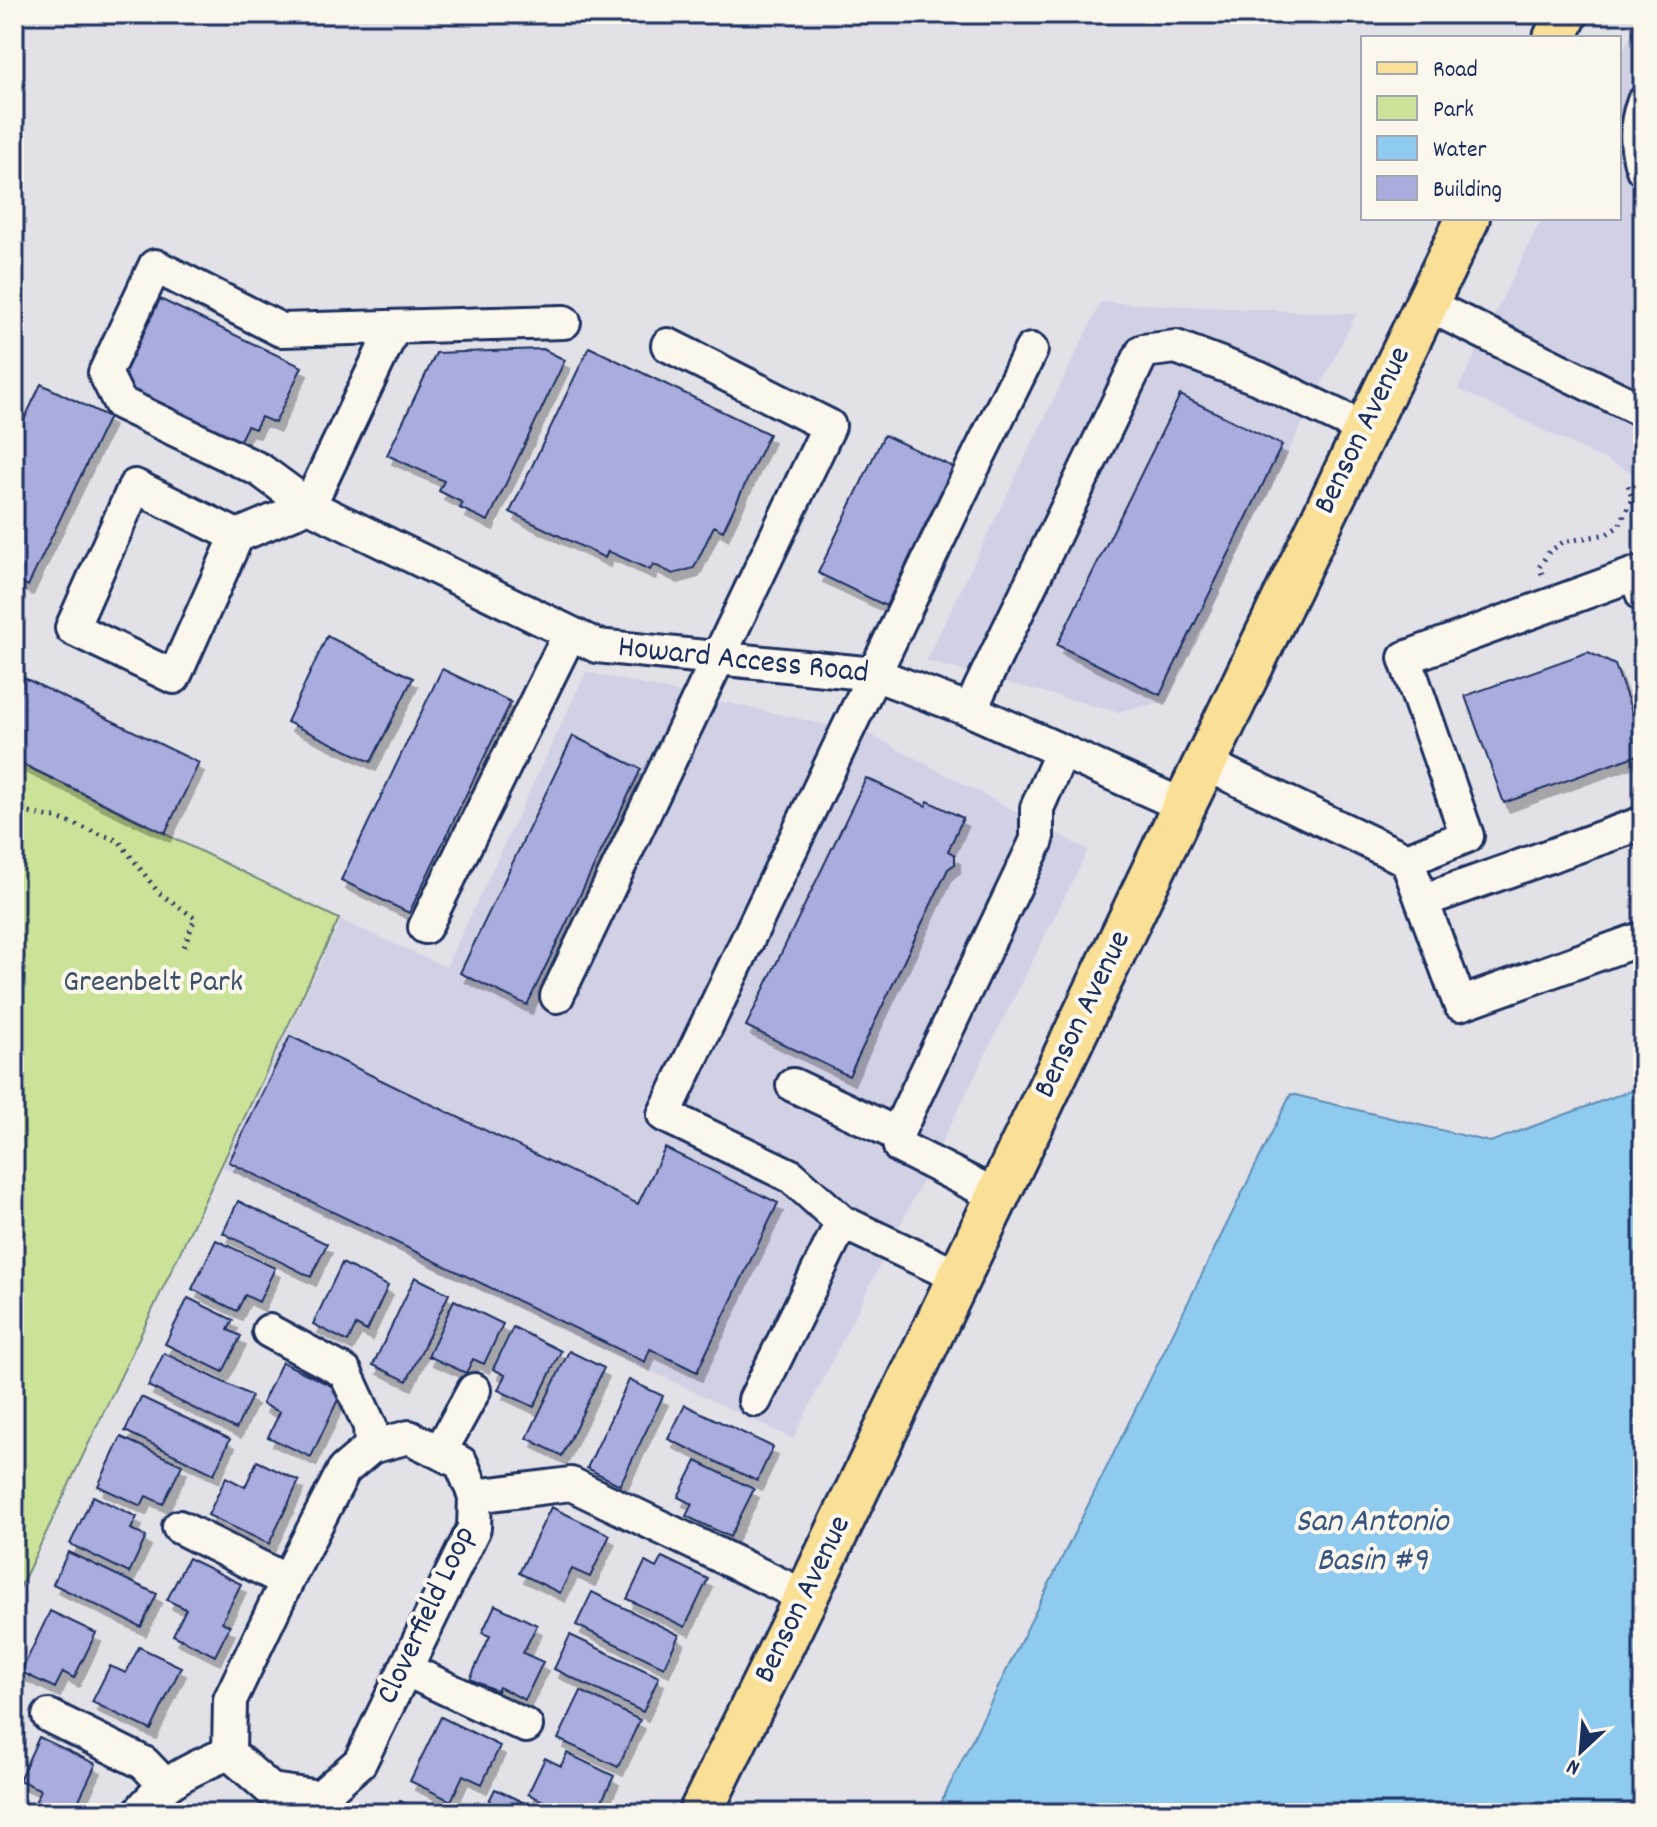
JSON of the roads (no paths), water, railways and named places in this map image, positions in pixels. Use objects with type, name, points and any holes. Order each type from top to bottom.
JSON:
[{"type":"main road","points":[[1556,36],[1566,14]]},
{"type":"main road","name":"Benson Avenue","points":[[700,1813],[1467,220]]},
{"type":"street","points":[[1643,103],[1637,119],[1637,149],[1643,169]]},
{"type":"street","name":"Howard Access Road","points":[[394,327],[281,330],[155,266],[105,373],[120,403],[260,470],[309,506],[597,646],[874,674],[970,710],[1184,806]]},
{"type":"street","points":[[1426,304],[1643,411]]},
{"type":"street","points":[[237,536],[135,486],[72,628],[174,677],[237,536],[309,506],[394,327],[564,322]]},
{"type":"street","points":[[557,996],[829,426],[668,345]]},
{"type":"street","points":[[970,710],[1143,351],[1176,347],[1258,378],[1365,429]]},
{"type":"street","points":[[959,1277],[842,1222],[791,1176],[664,1115],[1031,350]]},
{"type":"street","points":[[1407,860],[1467,836],[1405,658],[1635,574],[1641,578]]},
{"type":"street","points":[[425,927],[570,633]]},
{"type":"street","points":[[997,1196],[900,1147],[897,1134],[1037,840],[1037,808],[1062,751]]},
{"type":"street","points":[[1204,763],[1407,860],[1460,1004],[1643,938]]},
{"type":"street","points":[[1422,901],[1643,823]]},
{"type":"street","points":[[793,1085],[897,1134]]},
{"type":"street","points":[[755,1400],[842,1222]]},
{"type":"street","points":[[269,1331],[345,1372],[370,1426],[371,1447]]},
{"type":"street","points":[[440,1452],[474,1390]]},
{"type":"street","name":"Cloverfield Loop","points":[[409,1437],[440,1452],[461,1463],[475,1496],[474,1528],[360,1762],[322,1805],[271,1790],[229,1753],[230,1700],[287,1581],[344,1470],[371,1447],[409,1437]]},
{"type":"street","points":[[475,1496],[571,1484],[806,1597]]},
{"type":"street","points":[[179,1527],[287,1581]]},
{"type":"street","points":[[405,1669],[526,1726]]},
{"type":"street","points":[[49,1716],[144,1763],[165,1785]]},
{"type":"street","points":[[139,1813],[165,1785],[195,1767],[229,1753]]},
{"type":"water","name":"San Antonio Basin #9","points":[[1643,1086],[1643,1813],[936,1813],[1291,1094],[1490,1142]]},
{"type":"park label","name":"Greenbelt Park","points":[[153,984]]}]
